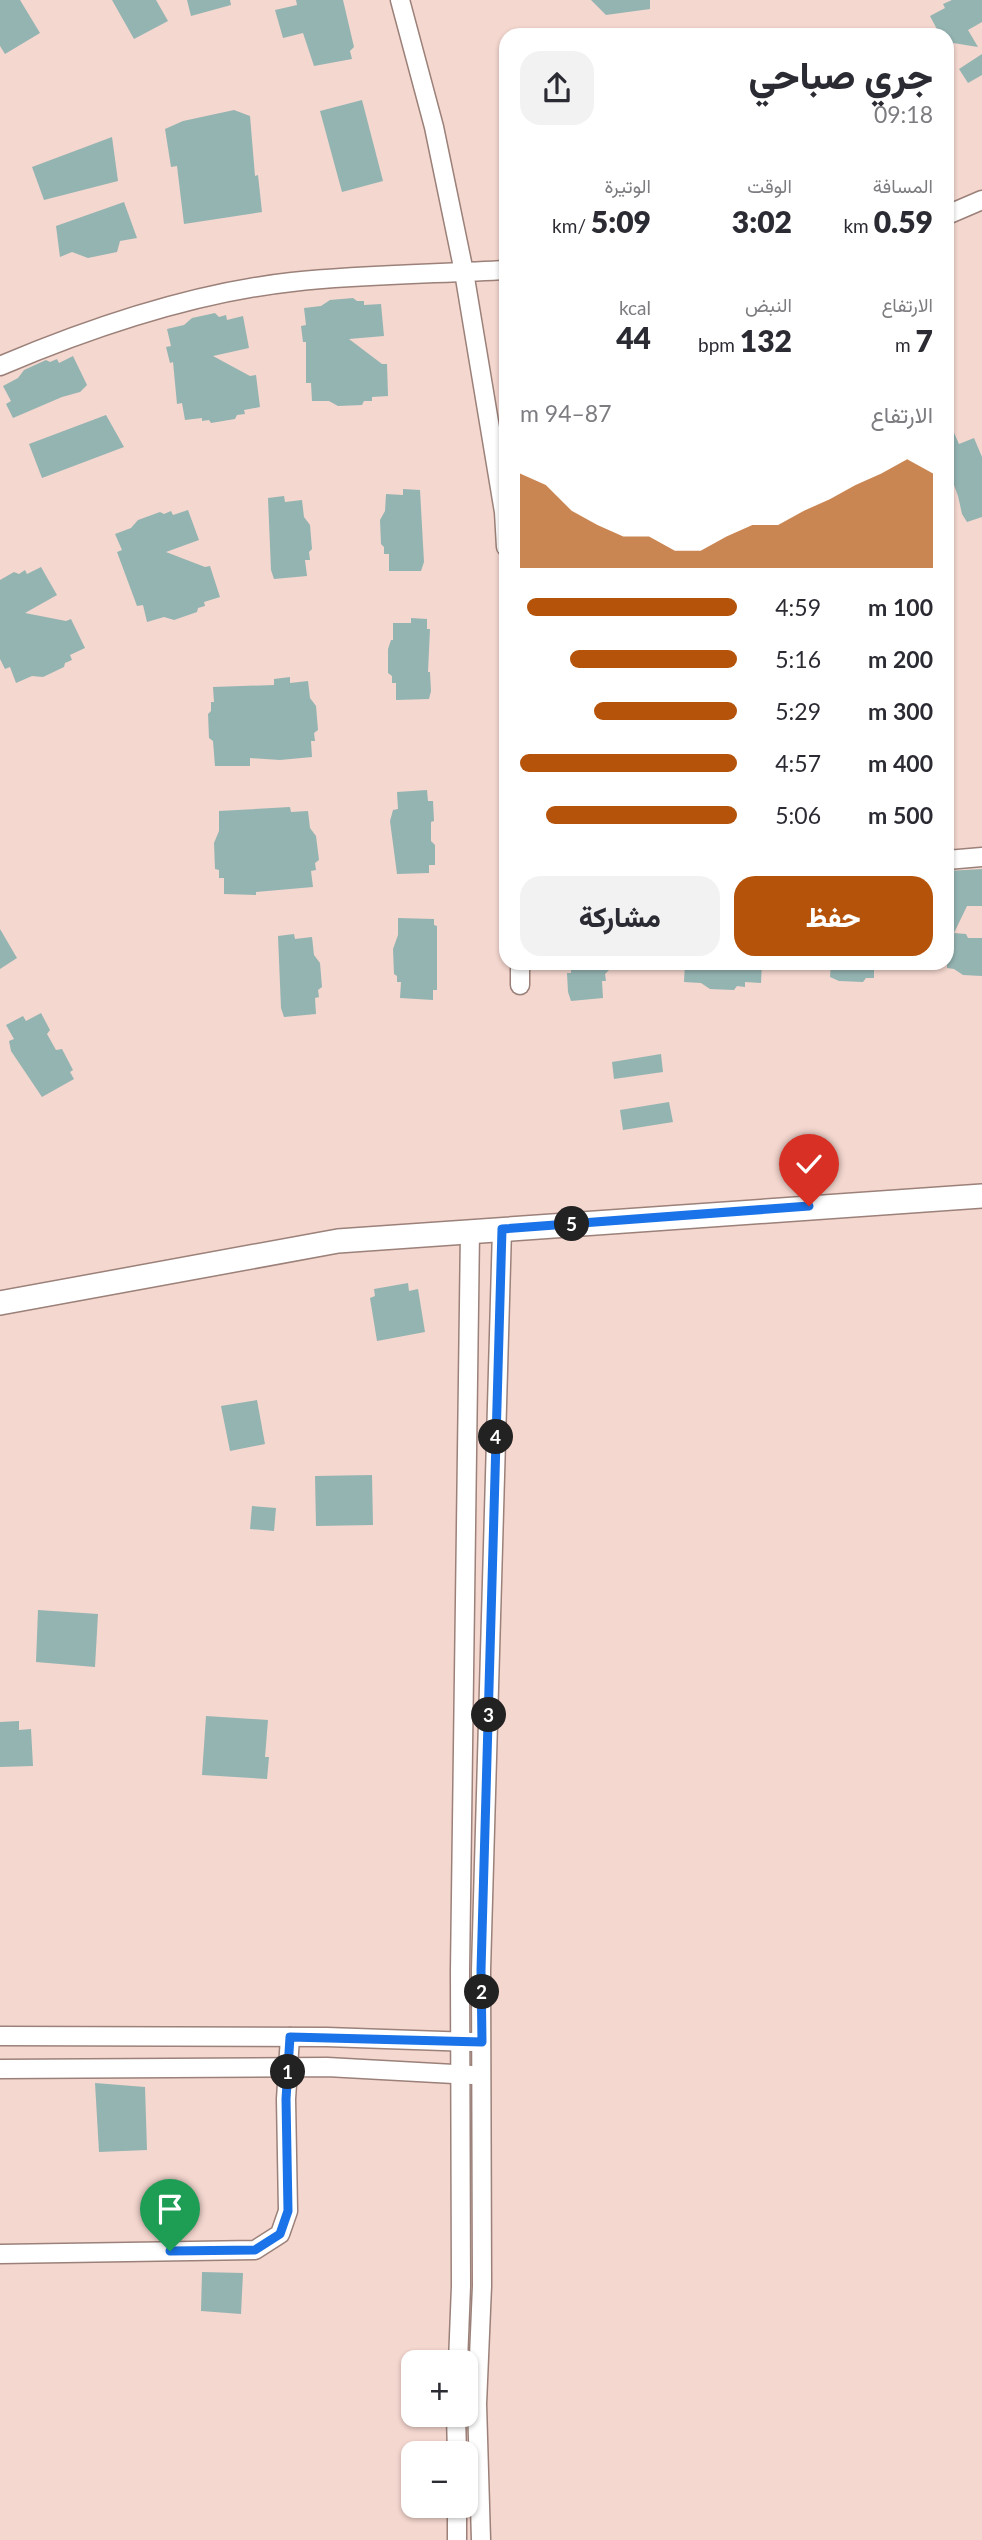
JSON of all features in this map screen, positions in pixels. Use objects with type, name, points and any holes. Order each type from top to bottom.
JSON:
[{"type":"street","points":[[400,0],[434,127],[464,272],[499,487]]},
{"type":"street","points":[[954,212],[982,200]]},
{"type":"street","points":[[0,366],[52,344],[188,301],[292,282],[499,271]]},
{"type":"street","points":[[954,859],[982,857]]},
{"type":"street","points":[[520,970],[520,985]]},
{"type":"street","points":[[0,1303],[338,1241],[982,1196]]},
{"type":"street","points":[[481,2540],[477,2404],[482,2286],[481,1970],[502,1229]]},
{"type":"street","points":[[458,2350],[470,1231]]},
{"type":"street","points":[[0,2036],[290,2037],[482,2042]]},
{"type":"street","points":[[0,2254],[255,2250],[280,2234],[288,2211],[290,2037]]},
{"type":"street","points":[[0,2069],[288,2067],[483,2075]]},
{"type":"street","points":[[457,2518],[457,2540]]},
{"type":"building","points":[[0,0],[20,0],[40,33],[5,54],[0,46]]},
{"type":"building","points":[[112,0],[156,0],[168,21],[134,39]]},
{"type":"building","points":[[187,0],[230,0],[231,5],[191,16]]},
{"type":"building","points":[[296,0],[343,0],[354,47],[350,51],[352,59],[314,66],[303,33],[283,38],[275,10],[297,5]]},
{"type":"building","points":[[591,0],[650,0],[650,9],[606,15]]},
{"type":"building","points":[[952,0],[982,0],[982,22],[968,30],[978,47],[954,43],[954,28],[936,28],[930,16],[945,8],[943,4]]},
{"type":"building","points":[[982,54],[982,75],[968,83],[959,69]]},
{"type":"building","points":[[362,100],[383,181],[342,192],[320,111]]},
{"type":"building","points":[[234,110],[250,116],[255,176],[258,175],[262,212],[184,224],[177,166],[171,167],[165,129],[183,121]]},
{"type":"building","points":[[112,137],[118,181],[44,200],[32,167]]},
{"type":"building","points":[[124,202],[137,238],[120,241],[117,252],[88,258],[72,252],[60,257],[56,226]]},
{"type":"building","points":[[353,298],[364,301],[364,305],[381,304],[384,336],[349,339],[382,364],[387,364],[388,396],[372,397],[372,401],[364,401],[362,405],[338,406],[329,401],[312,401],[311,383],[306,383],[306,342],[303,342],[301,326],[306,325],[304,308],[321,306],[330,300]]},
{"type":"building","points":[[215,313],[219,317],[226,315],[227,320],[243,316],[249,348],[213,356],[250,376],[256,375],[260,407],[244,410],[245,414],[237,415],[235,419],[211,423],[209,420],[202,421],[202,418],[185,420],[182,403],[177,404],[173,362],[170,363],[166,347],[171,346],[167,329],[184,325],[192,318]]},
{"type":"building","points":[[73,356],[87,385],[80,392],[13,418],[6,404],[11,401],[3,386],[18,378],[24,370],[46,360],[50,362],[57,359],[59,363]]},
{"type":"building","points":[[106,415],[124,447],[42,478],[29,444]]},
{"type":"building","points":[[954,433],[959,444],[974,438],[982,457],[982,517],[967,522],[962,514],[954,485]]},
{"type":"building","points":[[403,489],[420,490],[424,562],[421,571],[389,571],[389,554],[384,554],[381,544],[380,520],[385,511],[386,494],[403,495]]},
{"type":"building","points":[[284,496],[285,502],[302,500],[304,517],[310,525],[312,549],[309,552],[310,560],[305,560],[307,576],[274,579],[271,570],[268,498]]},
{"type":"building","points":[[188,510],[199,540],[166,552],[205,567],[210,566],[220,597],[204,602],[205,606],[198,608],[197,612],[174,620],[164,617],[147,622],[143,605],[137,606],[117,552],[122,550],[115,534],[131,528],[138,520],[160,512],[164,514],[171,511],[173,515]]},
{"type":"building","points":[[41,567],[57,595],[25,613],[66,621],[71,619],[85,648],[70,655],[72,660],[65,663],[64,667],[43,677],[32,676],[16,683],[10,667],[5,669],[0,659],[0,580],[14,572],[19,574],[25,570],[27,574]]},
{"type":"building","points":[[411,618],[427,619],[427,629],[430,629],[428,672],[431,691],[429,699],[396,700],[396,683],[392,683],[392,676],[388,673],[388,649],[393,640],[393,623],[411,623]]},
{"type":"building","points":[[290,677],[290,683],[308,681],[310,698],[316,706],[318,730],[314,733],[315,741],[311,741],[312,757],[280,760],[250,758],[250,766],[215,766],[213,741],[209,738],[208,714],[211,711],[211,702],[214,702],[213,687],[274,685],[274,679]]},
{"type":"building","points":[[427,790],[428,801],[433,801],[431,841],[435,845],[435,865],[429,865],[429,873],[397,874],[390,821],[393,810],[398,809],[397,792]]},
{"type":"building","points":[[290,807],[291,812],[308,811],[310,828],[316,836],[319,860],[315,863],[316,870],[311,871],[313,887],[256,892],[256,895],[224,894],[224,878],[219,878],[219,870],[215,869],[214,843],[219,831],[219,811]]},
{"type":"building","points":[[982,869],[982,906],[967,906],[954,933],[954,871]]},
{"type":"building","points":[[398,918],[434,919],[434,925],[437,926],[437,990],[433,990],[433,1000],[400,998],[401,982],[397,982],[397,976],[394,974],[393,949],[398,935]]},
{"type":"building","points":[[0,929],[17,958],[0,969]]},
{"type":"building","points":[[954,933],[966,934],[968,938],[982,938],[982,976],[963,975],[954,969]]},
{"type":"building","points":[[294,934],[295,939],[312,937],[314,955],[320,963],[322,987],[318,990],[319,997],[315,998],[316,1014],[284,1017],[281,1008],[278,936]]},
{"type":"building","points":[[571,970],[609,970],[605,974],[606,981],[602,981],[603,998],[571,1001],[567,973],[571,973]]},
{"type":"building","points":[[685,970],[762,970],[761,983],[745,982],[745,987],[737,986],[734,990],[710,989],[701,983],[684,982]]},
{"type":"building","points":[[830,970],[874,970],[874,978],[866,978],[863,982],[839,981],[830,977]]},
{"type":"building","points":[[41,1013],[50,1030],[47,1034],[56,1050],[62,1049],[73,1070],[70,1072],[74,1079],[42,1097],[11,1051],[9,1041],[14,1039],[6,1025],[23,1016],[26,1021]]},
{"type":"building","points":[[661,1054],[663,1072],[614,1079],[612,1062]]},
{"type":"building","points":[[669,1102],[673,1122],[623,1130],[620,1110]]},
{"type":"building","points":[[408,1283],[409,1291],[418,1289],[425,1332],[377,1341],[370,1298],[375,1296],[374,1289]]},
{"type":"building","points":[[257,1400],[265,1444],[230,1451],[221,1406]]},
{"type":"building","points":[[372,1475],[373,1525],[316,1526],[315,1476]]},
{"type":"building","points":[[252,1506],[276,1508],[274,1531],[250,1529]]},
{"type":"building","points":[[38,1610],[98,1614],[95,1667],[36,1662]]},
{"type":"building","points":[[206,1716],[268,1720],[265,1757],[269,1757],[267,1779],[202,1775]]},
{"type":"building","points":[[19,1721],[19,1730],[31,1729],[33,1766],[0,1767],[0,1722]]},
{"type":"building","points":[[95,2083],[145,2087],[147,2150],[99,2152]]},
{"type":"building","points":[[202,2272],[243,2273],[241,2314],[201,2311]]},
{"type":"route","points":[[170,2251],[255,2250],[280,2234],[288,2211],[286,2099],[290,2037],[482,2042],[481,1970],[502,1229],[809,1206]]}]
